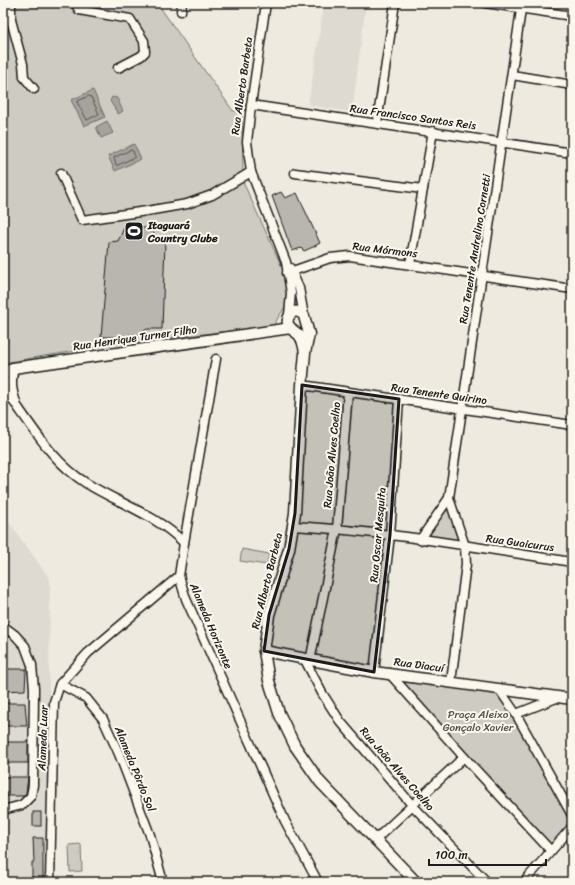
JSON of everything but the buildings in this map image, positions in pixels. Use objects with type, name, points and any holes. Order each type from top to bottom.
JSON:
[{"type":"main road","points":[[261,332],[279,323],[294,312],[299,312],[305,318],[304,327],[298,330],[291,328]]},
{"type":"main road","points":[[289,316],[287,320],[291,328],[303,343],[305,353]]},
{"type":"main road","name":"Rua Alberto Barbeta","points":[[305,318],[309,334],[305,353],[302,385],[295,513],[289,549],[269,615],[264,651],[269,681],[279,713],[295,746],[320,782],[416,882]]},
{"type":"main road","name":"Rua Henrique Turner Filho","points":[[3,373],[8,367],[291,328]]},
{"type":"main road","points":[[8,367],[10,390],[15,402]]},
{"type":"main road","name":"Rua Diacuí","points":[[264,651],[374,672],[572,698]]},
{"type":"street","points":[[11,3],[11,20],[24,64],[24,77],[34,89]]},
{"type":"street","points":[[75,3],[79,10],[130,19],[144,40],[145,52],[141,56],[118,68]]},
{"type":"street","name":"Rua Alberto Barbeta","points":[[266,3],[247,142],[251,172],[290,272]]},
{"type":"street","points":[[377,123],[395,3]]},
{"type":"street","points":[[485,3],[522,6],[572,16]]},
{"type":"street","name":"Rua Tenente Andrelino Cornetti","points":[[448,498],[522,6]]},
{"type":"street","points":[[512,75],[572,85]]},
{"type":"street","name":"Rua Francisco Santos Reis","points":[[251,105],[433,131],[572,153]]},
{"type":"street","points":[[410,264],[433,131]]},
{"type":"street","points":[[61,174],[82,220],[187,204],[212,195],[251,172]]},
{"type":"street","points":[[295,173],[423,189]]},
{"type":"street","name":"Rua Mórmons","points":[[290,272],[330,258],[350,256],[572,289]]},
{"type":"street","points":[[289,316],[291,293],[290,272]]},
{"type":"street","points":[[290,272],[299,288],[305,318]]},
{"type":"street","name":"Alameda Horizonte","points":[[216,359],[179,576],[186,598],[286,821],[318,882]]},
{"type":"street","name":"Rua Tenente Quirino","points":[[302,385],[572,425]]},
{"type":"street","points":[[3,387],[49,450],[67,468],[85,482],[172,531],[184,543]]},
{"type":"street","name":"Rua João Alves Coelho","points":[[348,392],[337,529],[307,660],[322,693],[340,720],[413,806],[487,882]]},
{"type":"street","points":[[3,394],[15,402]]},
{"type":"street","name":"Rua Oscar Mesquita","points":[[374,672],[390,535],[399,399]]},
{"type":"street","points":[[420,540],[448,498]]},
{"type":"street","points":[[448,498],[465,546],[466,564],[451,682]]},
{"type":"street","name":"Rua Guaicurus","points":[[293,526],[390,535],[572,562]]},
{"type":"street","name":"Alameda Luar","points":[[50,882],[54,702],[60,684],[88,653],[179,576]]},
{"type":"street","points":[[3,626],[15,635],[25,646],[32,665],[34,689],[33,785],[31,796],[22,805],[3,810]]},
{"type":"street","points":[[389,673],[464,758],[551,851]]},
{"type":"street","name":"Alameda Pôrdo Sol","points":[[60,684],[86,698],[103,719],[119,754],[150,835],[164,882]]},
{"type":"street","points":[[499,688],[516,714],[572,815]]},
{"type":"street","points":[[516,714],[560,697]]},
{"type":"street","points":[[375,840],[464,758]]},
{"type":"street","points":[[524,882],[572,827]]},
{"type":"highlighted area","points":[[302,385],[399,399],[390,535],[374,672],[264,651],[269,615],[289,549],[295,513]]},
{"type":"shaded area","points":[[326,3],[366,3],[352,112],[308,105],[323,12]]},
{"type":"shaded area","points":[[3,514],[50,579],[47,882],[3,882]]},
{"type":"green space","name":"Itaguará Country Clube","points":[[3,3],[157,3],[233,111],[242,111],[243,182],[288,280],[288,302],[273,326],[124,343],[8,362],[3,361]]},
{"type":"green space","points":[[448,501],[464,545],[421,538]]},
{"type":"green space","points":[[242,549],[269,554],[267,565],[240,561]]},
{"type":"green space","name":"Praça Aleixo Gonçalo Xavier","points":[[396,678],[497,691],[572,820],[572,823],[551,847]]},
{"type":"green space","points":[[81,844],[82,871],[70,872],[69,845]]},
{"type":"water","points":[[93,90],[105,117],[84,126],[71,100]]},
{"type":"water","points":[[112,97],[117,98],[123,111],[118,114],[110,101]]},
{"type":"water","points":[[107,121],[113,133],[101,138],[96,127]]},
{"type":"water","points":[[134,144],[141,159],[115,171],[108,156]]},
{"type":"place","name":"Itaguará Country Clube","points":[[134,231]]}]
